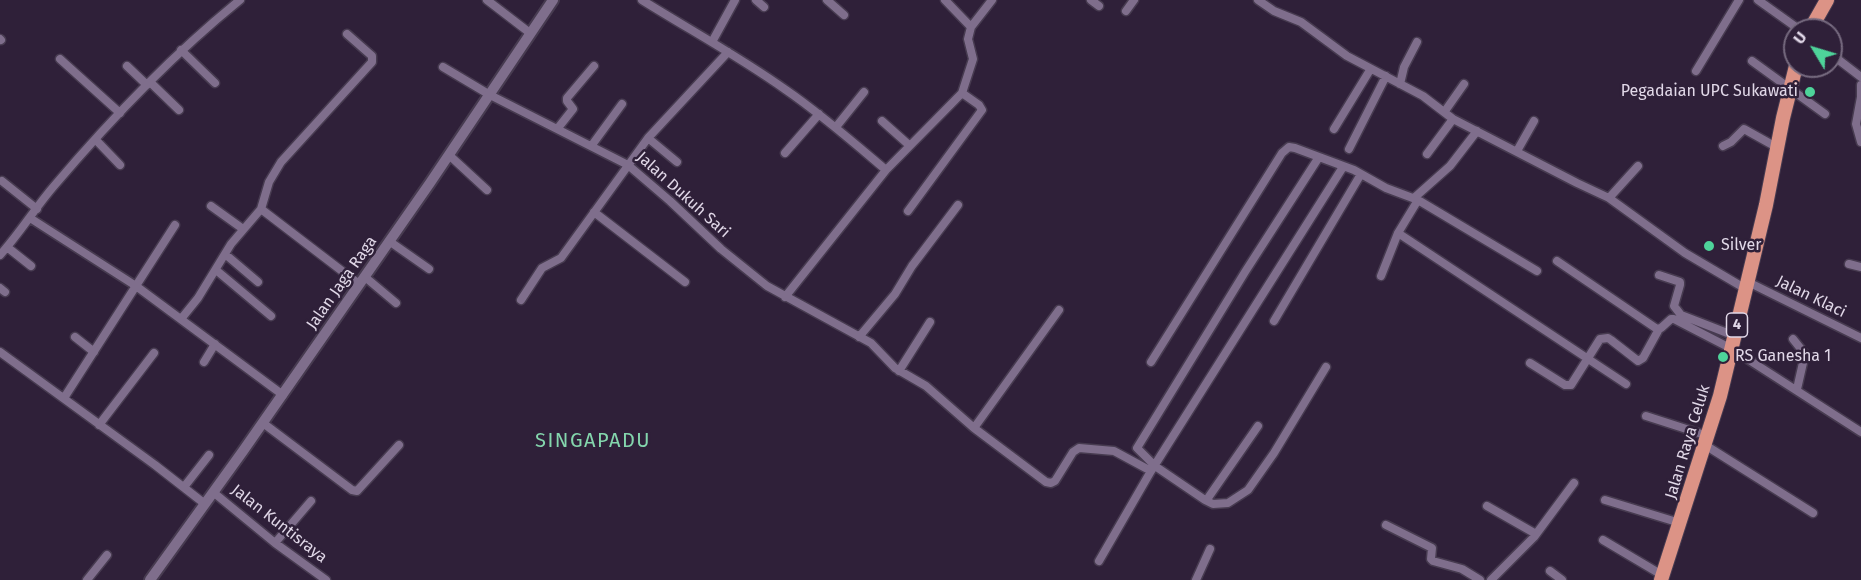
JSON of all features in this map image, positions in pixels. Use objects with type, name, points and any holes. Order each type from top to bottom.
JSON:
[{"type":"highway","points":[[1817,18],[1827,0]]},
{"type":"highway","name":"Jalan Raya Celuk","points":[[1662,578],[1720,396],[1731,339],[1747,285],[1793,78]]},
{"type":"street","points":[[487,0],[531,33]]},
{"type":"street","name":"Jalan Jaga Raga","points":[[150,580],[283,395],[553,0]]},
{"type":"street","points":[[642,0],[786,90],[836,127],[886,170]]},
{"type":"street","points":[[712,42],[735,0]]},
{"type":"street","points":[[756,0],[764,7]]},
{"type":"street","points":[[827,0],[844,15]]},
{"type":"street","points":[[945,0],[971,27]]},
{"type":"street","points":[[785,297],[886,170],[962,93],[974,59],[969,39],[971,27],[992,0]]},
{"type":"street","points":[[1091,0],[1099,6]]},
{"type":"street","points":[[1126,11],[1134,0]]},
{"type":"street","name":"Jalan Klaci","points":[[1258,0],[1274,11],[1301,22],[1347,57],[1423,96],[1453,119],[1609,198],[1685,253],[1747,285],[1861,338]]},
{"type":"street","points":[[1695,72],[1739,0]]},
{"type":"street","points":[[1758,0],[1783,18]]},
{"type":"street","points":[[31,266],[3,251],[53,188],[120,113],[181,50],[235,1]]},
{"type":"street","points":[[182,319],[225,254],[261,209],[269,182],[281,162],[372,62],[372,56],[346,34]]},
{"type":"street","points":[[1400,84],[1405,65],[1417,42]]},
{"type":"street","points":[[181,50],[215,83]]},
{"type":"street","points":[[521,300],[542,268],[561,258],[648,138],[728,52]]},
{"type":"street","points":[[60,59],[120,113]]},
{"type":"street","points":[[1752,61],[1825,114]]},
{"type":"street","points":[[1843,63],[1861,77]]},
{"type":"street","points":[[126,66],[179,110]]},
{"type":"street","points":[[558,128],[573,109],[567,98],[594,66]]},
{"type":"street","name":"Jalan Dukuh Sari","points":[[443,67],[490,95],[628,165],[721,249],[766,286],[871,343],[899,371],[926,386],[974,428],[1048,483],[1055,480],[1073,452],[1079,448],[1114,451],[1153,468]]},
{"type":"street","points":[[1334,129],[1370,70]]},
{"type":"street","points":[[1350,149],[1386,76]]},
{"type":"street","points":[[1445,111],[1464,84]]},
{"type":"street","points":[[1861,85],[1856,124],[1861,142]]},
{"type":"street","points":[[836,127],[864,92]]},
{"type":"street","points":[[908,211],[982,110],[979,105],[962,93]]},
{"type":"street","points":[[592,145],[622,104]]},
{"type":"street","points":[[785,153],[819,114]]},
{"type":"street","points":[[1427,154],[1453,119]]},
{"type":"street","points":[[1517,151],[1534,121]]},
{"type":"street","points":[[882,122],[909,145]]},
{"type":"street","points":[[1723,146],[1744,129],[1778,148]]},
{"type":"street","points":[[1381,276],[1398,233],[1416,199],[1450,166],[1477,131]]},
{"type":"street","points":[[648,138],[678,162]]},
{"type":"street","points":[[96,140],[120,165]]},
{"type":"street","points":[[1151,362],[1285,149],[1289,147],[1343,166],[1399,194],[1416,199],[1537,271]]},
{"type":"street","points":[[449,154],[487,190]]},
{"type":"street","points":[[1319,158],[1138,444],[1138,451],[1153,468],[1205,500],[1213,504],[1228,503],[1248,490],[1275,453],[1326,367]]},
{"type":"street","points":[[1099,561],[1153,468],[1343,166]]},
{"type":"street","points":[[1609,198],[1638,166]]},
{"type":"street","points":[[1274,321],[1361,174]]},
{"type":"street","points":[[2,181],[37,209]]},
{"type":"street","points":[[859,337],[896,294],[912,266],[958,205]]},
{"type":"street","points":[[211,206],[243,229]]},
{"type":"street","points":[[261,209],[396,303]]},
{"type":"street","points":[[594,212],[685,282]]},
{"type":"street","points":[[30,218],[136,286],[283,395]]},
{"type":"street","points":[[64,398],[175,225]]},
{"type":"street","points":[[1398,233],[1626,384]]},
{"type":"street","points":[[389,241],[429,269]]},
{"type":"street","points":[[225,254],[258,282]]},
{"type":"street","points":[[1557,261],[1659,329]]},
{"type":"street","points":[[1850,264],[1861,267]]},
{"type":"street","points":[[216,270],[271,316]]},
{"type":"street","points":[[1659,275],[1680,283],[1674,306],[1681,315],[1731,339],[1797,389],[1861,432]]},
{"type":"street","points":[[974,428],[1059,309]]},
{"type":"street","points":[[1530,363],[1568,386],[1573,384],[1597,341],[1604,338],[1608,338],[1639,360],[1643,358],[1659,329],[1669,320],[1674,319],[1731,339]]},
{"type":"street","points":[[899,371],[930,322]]},
{"type":"street","points":[[75,337],[94,352]]},
{"type":"street","points":[[1793,339],[1805,354],[1797,389]]},
{"type":"street","points":[[204,362],[215,344]]},
{"type":"street","points":[[0,352],[205,504]]},
{"type":"street","points":[[99,425],[154,353]]},
{"type":"street","points":[[1646,416],[1706,441],[1813,513]]},
{"type":"street","points":[[263,423],[352,490],[357,491],[399,445]]},
{"type":"street","points":[[1205,500],[1209,498],[1258,426]]},
{"type":"street","points":[[183,487],[209,455]]},
{"type":"street","points":[[1491,580],[1536,534],[1574,483]]},
{"type":"street","name":"Jalan Kuntisraya","points":[[213,492],[275,543],[326,580]]},
{"type":"street","points":[[1605,500],[1680,523]]},
{"type":"street","points":[[275,543],[311,501]]},
{"type":"street","points":[[1487,506],[1536,534]]},
{"type":"street","points":[[1386,525],[1431,548],[1433,561],[1462,569],[1480,580]]},
{"type":"street","points":[[1603,540],[1662,578]]},
{"type":"street","points":[[1196,580],[1210,549]]},
{"type":"street","points":[[87,580],[107,555]]},
{"type":"street","points":[[1550,571],[1562,580]]},
{"type":"place","name":"Pegadaian UPC Sukawati","points":[[1810,92]]},
{"type":"place","name":"Silver","points":[[1709,246]]},
{"type":"place","name":"RS Ganesha 1","points":[[1723,357]]},
{"type":"district","name":"SINGAPADU","points":[[593,441]]}]
